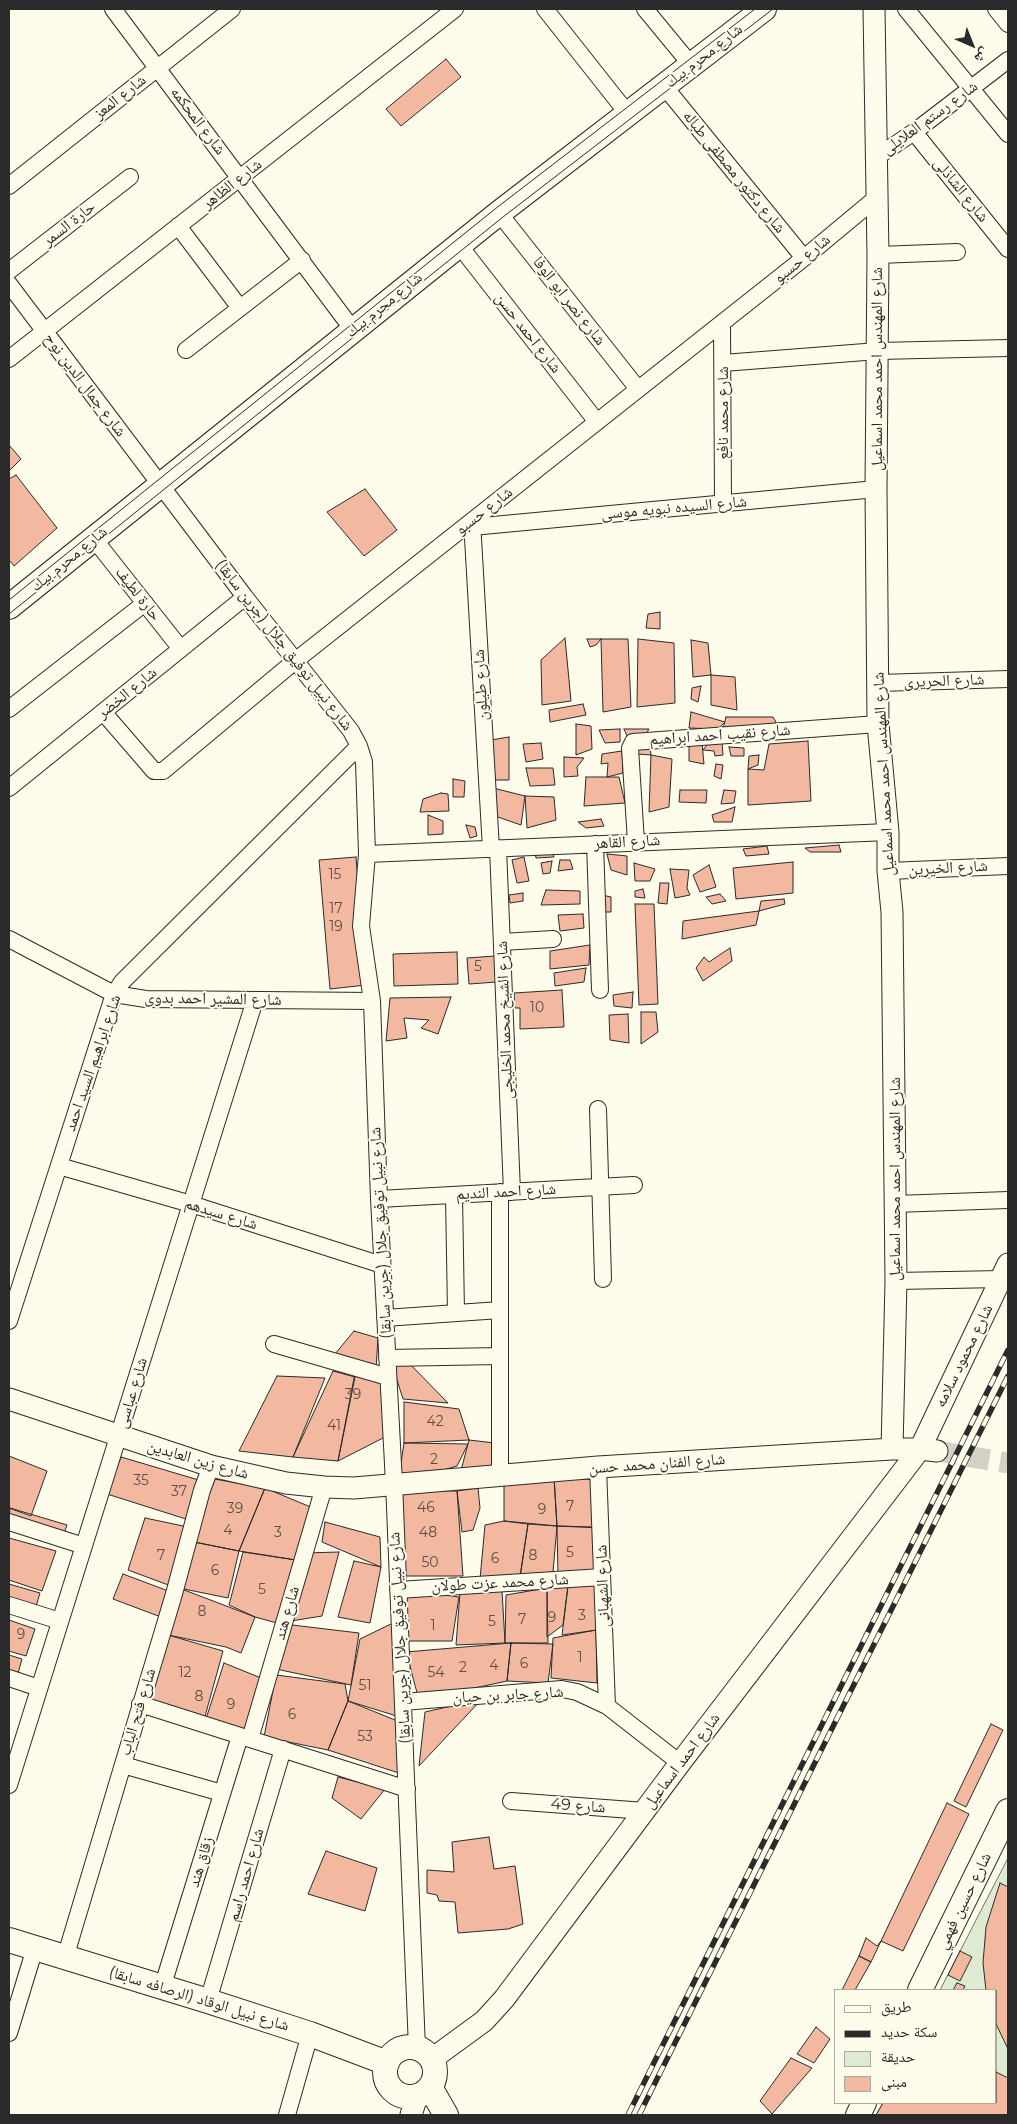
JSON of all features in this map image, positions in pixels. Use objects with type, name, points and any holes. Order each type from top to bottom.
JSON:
[{"type":"main road","name":"شارع محرم بيك","points":[[9,607],[162,486],[499,212],[764,9]]},
{"type":"main road","name":"شارع حسين فهمي","points":[[920,1989],[1008,1811]]},
{"type":"main road","name":"شارع نبيل الوقاد (الرصافه سابقا)","points":[[9,1940],[310,2034],[387,2063]]},
{"type":"main road","points":[[419,2100],[435,2073],[424,2053],[400,2049],[392,2055],[387,2063],[386,2078],[394,2091],[419,2100],[446,2115]]},
{"type":"street","name":"شارع المحكمه","points":[[114,9],[353,330]]},
{"type":"street","name":"شارع المعز","points":[[9,186],[232,9]]},
{"type":"street","name":"شارع الظاهر","points":[[9,359],[455,9]]},
{"type":"street","points":[[545,9],[628,114]]},
{"type":"street","points":[[645,9],[692,66]]},
{"type":"street","name":"شارع المهندس احمد محمد اسماعيل","points":[[874,9],[878,255],[876,489],[878,724],[888,832],[888,871],[892,912],[896,1281],[892,1449]]},
{"type":"street","points":[[906,9],[1008,134]]},
{"type":"street","points":[[996,9],[1008,24]]},
{"type":"street","name":"شارع رستم العلايلى","points":[[875,158],[914,132],[1008,60]]},
{"type":"street","name":"شارع دكتور مصطفى طباله","points":[[664,86],[804,258]]},
{"type":"street","name":"شارع الشاذلى","points":[[914,132],[1008,249]]},
{"type":"street","name":"حارة السمر","points":[[9,271],[130,176]]},
{"type":"street","name":"شارع حسبو","points":[[103,712],[154,771],[161,772],[295,661],[472,524],[876,199]]},
{"type":"street","name":"شارع نصر ابو الوفا","points":[[499,212],[638,389]]},
{"type":"street","points":[[178,226],[240,308]]},
{"type":"street","name":"شارع احمد حسن","points":[[459,245],[597,422]]},
{"type":"street","points":[[878,255],[957,252]]},
{"type":"street","points":[[186,350],[302,260]]},
{"type":"street","name":"شارع جمال الدين نوح","points":[[9,284],[162,486]]},
{"type":"street","name":"شارع محمد نافع","points":[[722,322],[723,503]]},
{"type":"street","points":[[723,363],[878,351],[1008,348]]},
{"type":"street","name":"شارع نبيل توفيق جلال (جرين سابقا)","points":[[162,486],[245,597],[351,731],[359,746],[364,762],[366,854],[362,926],[372,1002],[379,1199],[394,1483],[407,1789],[424,2053]]},
{"type":"street","name":"شارع السيده نبويه موسى","points":[[472,524],[876,489]]},
{"type":"street","name":"شارع طيلون","points":[[472,524],[494,848]]},
{"type":"street","name":"حارة لطيف","points":[[94,539],[182,649]]},
{"type":"street","name":"شارع الخضر","points":[[10,786],[245,597]]},
{"type":"street","points":[[9,709],[145,603]]},
{"type":"street","name":"شارع الحريرى","points":[[879,683],[1008,679]]},
{"type":"street","name":"شارع نقيب احمد ابراهيم","points":[[636,842],[630,748],[634,742],[878,724]]},
{"type":"street","name":"شارع ابراهيم السيد احمد","points":[[9,1321],[114,994],[122,982],[359,746]]},
{"type":"street","name":"شارع القاهر","points":[[366,854],[888,832]]},
{"type":"street","points":[[595,844],[600,990]]},
{"type":"street","name":"شارع الشيخ محمد الخليجى","points":[[494,848],[502,942],[506,1192],[500,1310],[500,1475]]},
{"type":"street","name":"شارع الخيرين","points":[[888,871],[1008,866]]},
{"type":"street","name":"شارع المشير احمد بدوى","points":[[9,939],[114,994],[146,999],[372,1002]]},
{"type":"street","points":[[502,942],[553,939]]},
{"type":"street","name":"شارع عباسى","points":[[9,1785],[13,1757],[39,1688],[255,1000]]},
{"type":"street","points":[[598,1110],[603,1279]]},
{"type":"street","name":"شارع سيدهم","points":[[59,1166],[191,1204],[382,1265]]},
{"type":"street","name":"شارع احمد النديم","points":[[379,1199],[634,1185]]},
{"type":"street","points":[[454,1195],[456,1313]]},
{"type":"street","points":[[895,1204],[1008,1200]]},
{"type":"street","points":[[896,1281],[1005,1271]]},
{"type":"street","name":"شارع محمود سلامه","points":[[929,1450],[1005,1271]]},
{"type":"street","points":[[385,1318],[500,1310]]},
{"type":"street","points":[[274,1344],[388,1377]]},
{"type":"street","points":[[387,1358],[500,1356]]},
{"type":"street","name":"شارع زين العابدين","points":[[9,1399],[118,1437],[211,1466],[286,1483],[354,1488],[394,1483]]},
{"type":"street","name":"شارع الفنان محمد حسن","points":[[394,1483],[598,1467],[892,1449],[929,1450]]},
{"type":"street","name":"شارع احمد اسماعيل","points":[[424,2053],[484,2021],[504,1999],[680,1763],[929,1450]]},
{"type":"street","name":"شارع فتح الباب","points":[[65,1958],[211,1466]]},
{"type":"street","name":"شارع الشهبانى","points":[[598,1467],[607,1706]]},
{"type":"street","name":"شارع هند","points":[[245,1737],[324,1487]]},
{"type":"street","points":[[9,1522],[84,1546]]},
{"type":"street","name":"شارع محمد عزت طولان","points":[[398,1590],[602,1577]]},
{"type":"street","points":[[9,1605],[60,1621]]},
{"type":"street","points":[[9,1678],[39,1688]]},
{"type":"street","name":"شارع جابر بن حيان","points":[[403,1702],[562,1689],[592,1697],[607,1706],[680,1763]]},
{"type":"street","points":[[140,1704],[407,1789]]},
{"type":"street","name":"زقاق هند","points":[[162,1988],[222,1793],[245,1737]]},
{"type":"street","name":"شارع احمد راسم","points":[[208,2001],[283,1749]]},
{"type":"street","points":[[123,1765],[222,1793]]},
{"type":"street","name":"شارع 49","points":[[511,1801],[644,1811]]},
{"type":"street","points":[[9,2033],[35,1948]]},
{"type":"street","points":[[287,2115],[310,2034]]},
{"type":"green space","points":[[1008,1858],[1008,2115],[876,2115],[882,2104],[997,2104],[997,1989],[941,1989]]},
{"type":"building","points":[[446,59],[461,77],[401,126],[386,109]]},
{"type":"building","points":[[9,445],[21,459],[9,471]]},
{"type":"building","points":[[16,475],[57,528],[14,566],[9,560],[9,479]]},
{"type":"building","points":[[365,489],[397,530],[364,556],[327,512]]},
{"type":"building","points":[[660,612],[660,629],[646,628],[648,614]]},
{"type":"building","points":[[565,638],[571,701],[542,705],[541,660]]},
{"type":"building","points":[[587,639],[601,639],[596,645],[590,647]]},
{"type":"building","points":[[601,639],[628,639],[631,707],[603,712]]},
{"type":"building","points":[[638,639],[674,643],[675,703],[637,707]]},
{"type":"building","points":[[691,640],[708,643],[711,675],[693,677]]},
{"type":"building","points":[[711,675],[735,677],[737,710],[711,705]]},
{"type":"building","points":[[701,686],[698,702],[691,699],[692,688]]},
{"type":"building","points":[[583,704],[586,715],[550,722],[549,710]]},
{"type":"building","points":[[691,712],[725,722],[718,729],[689,728]]},
{"type":"building","points":[[726,717],[773,717],[778,726],[723,729]]},
{"type":"building","points":[[576,724],[591,726],[592,749],[576,755]]},
{"type":"building","points":[[620,729],[620,742],[605,743],[599,730]]},
{"type":"building","points":[[624,729],[649,729],[645,736],[628,738]]},
{"type":"building","points":[[509,737],[509,780],[495,780],[491,740]]},
{"type":"building","points":[[808,741],[811,801],[748,805],[748,769],[764,770],[769,744]]},
{"type":"building","points":[[709,742],[722,742],[723,755],[715,756],[714,751],[703,750]]},
{"type":"building","points":[[541,743],[543,759],[526,762],[523,744]]},
{"type":"building","points":[[702,743],[704,764],[689,761],[689,744]]},
{"type":"building","points":[[639,747],[650,747],[651,755],[637,754]]},
{"type":"building","points":[[729,747],[744,748],[744,756],[731,756]]},
{"type":"building","points":[[622,751],[623,773],[607,777],[608,763],[601,764],[602,754]]},
{"type":"building","points":[[651,755],[672,759],[669,807],[649,812]]},
{"type":"building","points":[[759,755],[758,765],[748,769],[749,756]]},
{"type":"building","points":[[564,757],[584,758],[577,767],[578,776],[564,777]]},
{"type":"building","points":[[716,764],[723,765],[721,779],[714,776]]},
{"type":"building","points":[[526,768],[553,768],[555,785],[530,786]]},
{"type":"building","points":[[586,777],[619,777],[625,803],[584,806]]},
{"type":"building","points":[[453,779],[465,781],[464,797],[453,797]]},
{"type":"building","points":[[493,788],[525,796],[521,825],[495,816]]},
{"type":"building","points":[[680,790],[707,790],[706,803],[679,802]]},
{"type":"building","points":[[724,790],[736,791],[734,803],[721,804]]},
{"type":"building","points":[[441,793],[448,794],[449,811],[420,812],[423,799]]},
{"type":"building","points":[[525,796],[554,797],[556,820],[527,828]]},
{"type":"building","points":[[735,807],[732,822],[714,822],[712,815]]},
{"type":"building","points":[[428,815],[443,821],[443,834],[428,835]]},
{"type":"building","points":[[601,819],[604,826],[586,828],[578,822]]},
{"type":"building","points":[[466,825],[475,827],[477,836],[470,838]]},
{"type":"building","points":[[839,845],[841,852],[810,852],[805,848]]},
{"type":"building","points":[[767,846],[769,854],[746,856],[743,849]]},
{"type":"building","points":[[552,850],[554,857],[536,858],[535,852]]},
{"type":"building","points":[[607,854],[627,856],[627,875],[611,870]]},
{"type":"building","points":[[356,857],[366,985],[330,989],[319,860]]},
{"type":"building","points":[[524,857],[529,881],[517,883],[512,860]]},
{"type":"building","points":[[560,860],[570,860],[573,869],[558,871]]},
{"type":"building","points":[[552,861],[550,873],[543,874],[541,863]]},
{"type":"building","points":[[793,862],[793,893],[736,899],[733,868]]},
{"type":"building","points":[[634,863],[655,869],[650,881],[635,881]]},
{"type":"building","points":[[709,865],[716,887],[700,892],[693,875]]},
{"type":"building","points":[[670,869],[689,870],[687,888],[690,895],[675,898]]},
{"type":"building","points":[[660,883],[669,883],[667,904],[658,903]]},
{"type":"building","points":[[643,889],[645,898],[635,897],[635,891]]},
{"type":"building","points":[[546,890],[580,891],[580,904],[541,905]]},
{"type":"building","points":[[523,893],[523,901],[510,903],[509,895]]},
{"type":"building","points":[[720,894],[726,901],[712,904],[706,897]]},
{"type":"building","points":[[602,895],[611,897],[611,912],[603,912]]},
{"type":"building","points":[[784,899],[785,904],[759,911],[761,901]]},
{"type":"building","points":[[635,904],[654,904],[658,1004],[639,1005]]},
{"type":"building","points":[[759,911],[756,925],[682,939],[683,921]]},
{"type":"building","points":[[583,914],[584,928],[560,931],[558,915]]},
{"type":"building","points":[[590,945],[589,965],[550,969],[550,951]]},
{"type":"building","points":[[730,948],[732,961],[703,981],[696,968],[704,957],[709,962]]},
{"type":"building","points":[[457,952],[458,984],[394,986],[393,954]]},
{"type":"building","points":[[495,956],[497,982],[469,984],[467,958]]},
{"type":"building","points":[[586,968],[584,982],[555,986],[554,973]]},
{"type":"building","points":[[562,990],[564,1027],[520,1029],[520,1008],[515,1008],[514,993]]},
{"type":"building","points":[[633,992],[632,1008],[614,1006],[613,995]]},
{"type":"building","points":[[451,997],[438,1034],[421,1028],[429,1020],[404,1018],[407,1038],[386,1041],[390,998]]},
{"type":"building","points":[[641,1012],[656,1012],[658,1032],[641,1044]]},
{"type":"building","points":[[628,1014],[629,1043],[610,1040],[609,1015]]},
{"type":"building","points":[[354,1331],[378,1338],[376,1369],[330,1360]]},
{"type":"building","points":[[408,1362],[448,1403],[403,1399],[392,1364]]},
{"type":"building","points":[[356,1368],[382,1382],[385,1437],[338,1461]]},
{"type":"building","points":[[333,1371],[355,1377],[338,1461],[293,1457]]},
{"type":"building","points":[[277,1376],[325,1378],[293,1457],[239,1451]]},
{"type":"building","points":[[404,1402],[459,1409],[469,1440],[404,1443]]},
{"type":"building","points":[[469,1440],[495,1443],[500,1470],[459,1478]]},
{"type":"building","points":[[404,1443],[468,1444],[457,1466],[398,1483]]},
{"type":"building","points":[[9,1456],[47,1471],[31,1516],[9,1508]]},
{"type":"building","points":[[121,1457],[202,1481],[189,1520],[107,1494]]},
{"type":"building","points":[[554,1477],[599,1480],[594,1527],[557,1526]]},
{"type":"building","points":[[554,1477],[557,1526],[504,1521],[504,1482]]},
{"type":"building","points":[[209,1478],[265,1488],[239,1551],[194,1542]]},
{"type":"building","points":[[265,1488],[313,1508],[296,1560],[239,1551]]},
{"type":"building","points":[[478,1488],[480,1508],[473,1530],[462,1532],[457,1491]]},
{"type":"building","points":[[402,1490],[457,1491],[463,1576],[403,1576]]},
{"type":"building","points":[[10,1508],[67,1525],[62,1539],[9,1522]]},
{"type":"building","points":[[145,1518],[188,1527],[171,1586],[128,1570]]},
{"type":"building","points":[[504,1521],[528,1524],[520,1577],[480,1579],[485,1525]]},
{"type":"building","points":[[325,1522],[380,1537],[381,1567],[322,1542]]},
{"type":"building","points":[[528,1524],[557,1526],[553,1572],[520,1577]]},
{"type":"building","points":[[557,1526],[601,1528],[602,1577],[558,1575]]},
{"type":"building","points":[[9,1538],[56,1551],[42,1591],[9,1580]]},
{"type":"building","points":[[194,1542],[239,1551],[228,1598],[179,1588]]},
{"type":"building","points":[[243,1552],[296,1560],[277,1623],[255,1617],[229,1605]]},
{"type":"building","points":[[339,1552],[322,1616],[291,1621],[305,1553]]},
{"type":"building","points":[[354,1561],[381,1567],[370,1623],[338,1617]]},
{"type":"building","points":[[123,1574],[171,1592],[161,1617],[113,1599]]},
{"type":"building","points":[[9,1584],[40,1593],[35,1610],[9,1604]]},
{"type":"building","points":[[603,1584],[604,1629],[562,1635],[568,1586]]},
{"type":"building","points":[[568,1586],[563,1625],[547,1637],[547,1588]]},
{"type":"building","points":[[179,1588],[255,1617],[241,1653],[226,1647],[168,1635]]},
{"type":"building","points":[[547,1588],[548,1643],[505,1643],[506,1595]]},
{"type":"building","points":[[403,1589],[459,1597],[452,1641],[400,1641]]},
{"type":"building","points":[[502,1590],[505,1643],[456,1645],[460,1592]]},
{"type":"building","points":[[9,1620],[35,1629],[26,1656],[9,1651]]},
{"type":"building","points":[[393,1623],[400,1717],[348,1701],[360,1639]]},
{"type":"building","points":[[284,1624],[359,1633],[351,1685],[276,1669]]},
{"type":"building","points":[[596,1630],[597,1683],[551,1678],[553,1638]]},
{"type":"building","points":[[168,1635],[223,1651],[204,1720],[149,1702]]},
{"type":"building","points":[[511,1643],[507,1681],[419,1700],[406,1652]]},
{"type":"building","points":[[511,1643],[553,1644],[548,1683],[507,1681]]},
{"type":"building","points":[[9,1655],[22,1659],[14,1688],[9,1687]]},
{"type":"building","points":[[224,1663],[261,1678],[250,1739],[206,1719]]},
{"type":"building","points":[[276,1675],[345,1684],[348,1701],[328,1750],[264,1737]]},
{"type":"building","points":[[482,1699],[419,1766],[425,1712]]},
{"type":"building","points":[[348,1701],[400,1722],[402,1774],[328,1750]]},
{"type":"building","points":[[991,1724],[1003,1730],[966,1807],[954,1801]]},
{"type":"building","points":[[338,1777],[385,1789],[361,1819],[332,1798]]},
{"type":"building","points":[[947,1803],[969,1814],[903,1951],[881,1941]]},
{"type":"building","points":[[489,1837],[494,1869],[515,1866],[523,1924],[508,1929],[458,1933],[455,1902],[439,1901],[437,1895],[427,1893],[427,1870],[454,1872],[452,1842]]},
{"type":"building","points":[[326,1851],[377,1868],[365,1911],[308,1894]]},
{"type":"building","points":[[1000,1883],[1008,1887],[1008,2049],[997,2026],[997,1989],[986,1989],[983,1963],[986,1927]]},
{"type":"building","points":[[866,1938],[877,1946],[881,1941],[871,1962],[859,1956]]},
{"type":"building","points":[[960,1951],[972,1957],[960,1981],[948,1975]]},
{"type":"building","points":[[859,1956],[871,1962],[856,1989],[842,1989]]},
{"type":"building","points":[[957,1983],[965,1986],[964,1989],[954,1989]]},
{"type":"building","points":[[816,2027],[830,2039],[814,2063],[797,2054]]},
{"type":"building","points":[[791,2058],[812,2068],[772,2114],[760,2101]]},
{"type":"building","points":[[997,2072],[1008,2078],[1008,2115],[876,2115],[882,2104],[997,2104]]},
{"type":"tunnel","points":[[937,1451],[1008,1463]]},
{"type":"tram line","points":[[9,600],[495,209],[755,9]]},
{"type":"tram line","points":[[9,614],[503,217],[773,9]]},
{"type":"railway","points":[[628,2115],[1008,1350]]},
{"type":"railway","points":[[639,2115],[1008,1376]]}]
